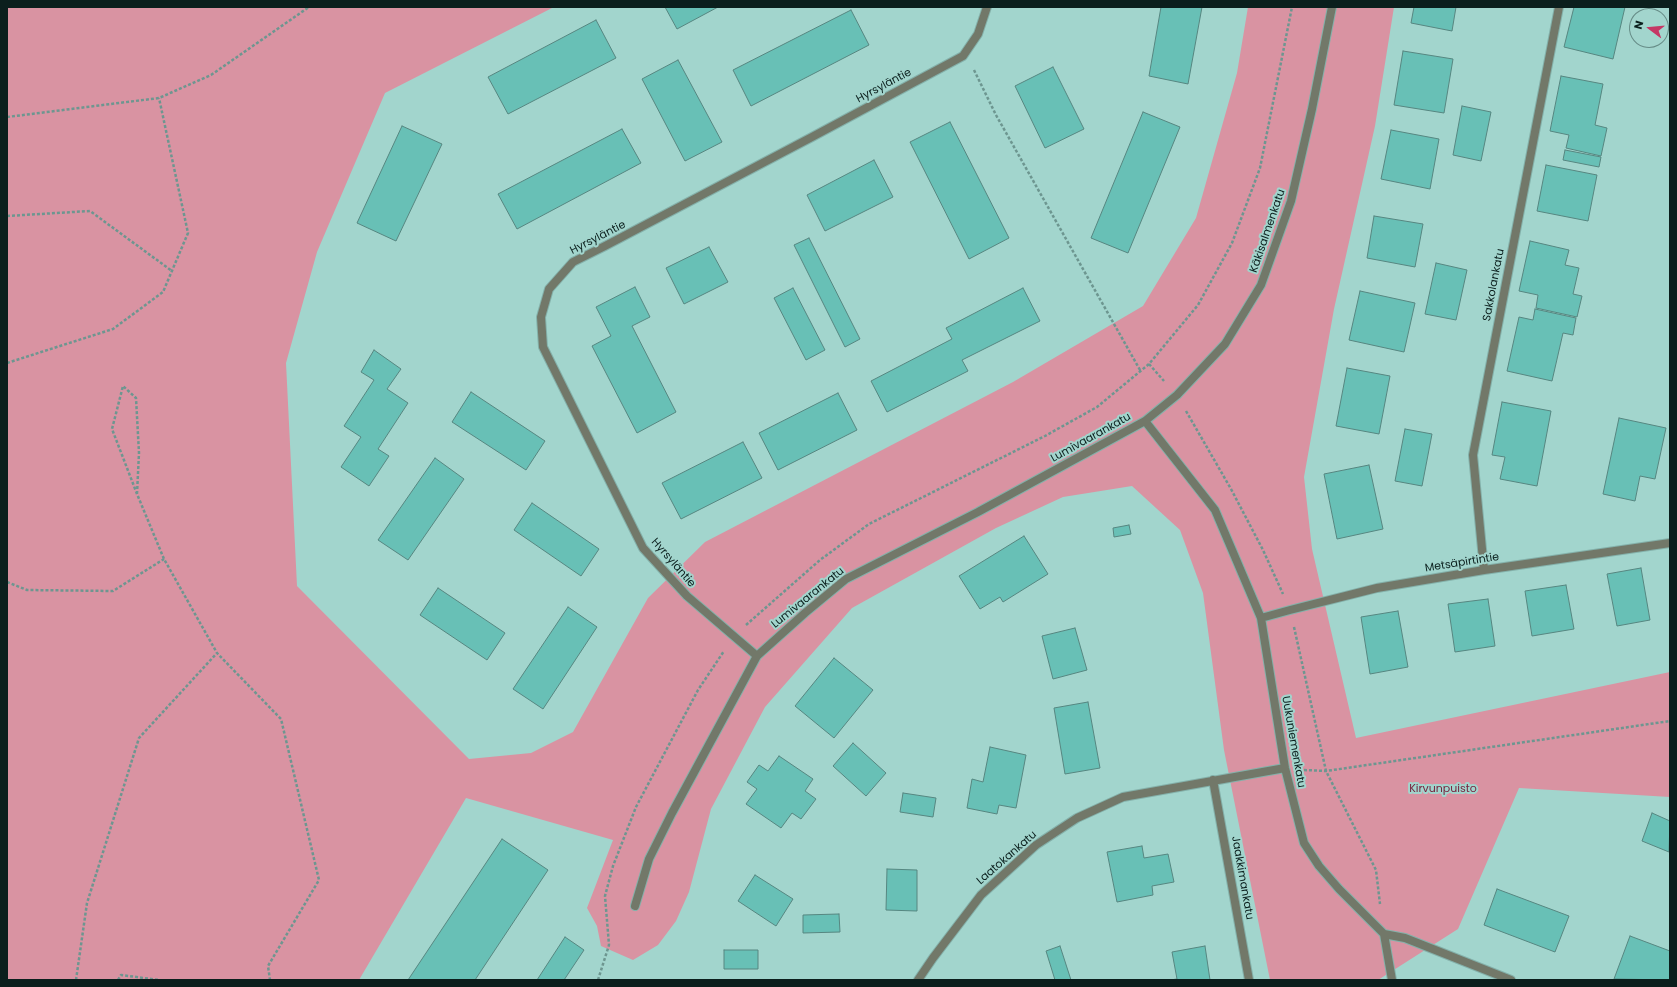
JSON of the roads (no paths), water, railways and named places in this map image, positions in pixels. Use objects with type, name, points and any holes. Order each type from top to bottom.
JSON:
[{"type":"street","name":"Hyrsyläntie","points":[[757,656],[688,596],[643,548],[543,347],[541,317],[549,289],[573,262],[892,95],[963,56],[978,34],[987,7]]},
{"type":"street","name":"Käkisalmenkatu","points":[[1145,421],[1177,395],[1225,344],[1261,285],[1291,200],[1312,109],[1332,7]]},
{"type":"street","name":"Sakkolankatu","points":[[1484,570],[1473,455],[1559,7]]},
{"type":"street","name":"Uukuniemenkatu","points":[[1145,421],[1215,510],[1261,618],[1285,768],[1304,844],[1319,866],[1339,889],[1384,934]]},
{"type":"street","name":"Lumivaarankatu","points":[[635,906],[649,859],[672,813],[757,656],[846,579],[978,512],[1145,421]]},
{"type":"street","name":"Metsäpirtintie","points":[[1261,618],[1377,588],[1484,570],[1670,543]]},
{"type":"street","name":"Laatokankatu","points":[[918,980],[981,894],[1036,845],[1077,818],[1123,797],[1285,768]]},
{"type":"street","name":"Jaakkimankatu","points":[[1213,780],[1249,980]]},
{"type":"street","points":[[1392,980],[1384,934],[1405,938],[1511,980]]},
{"type":"park label","name":"Kirvunpuisto","points":[[1443,789]]}]
